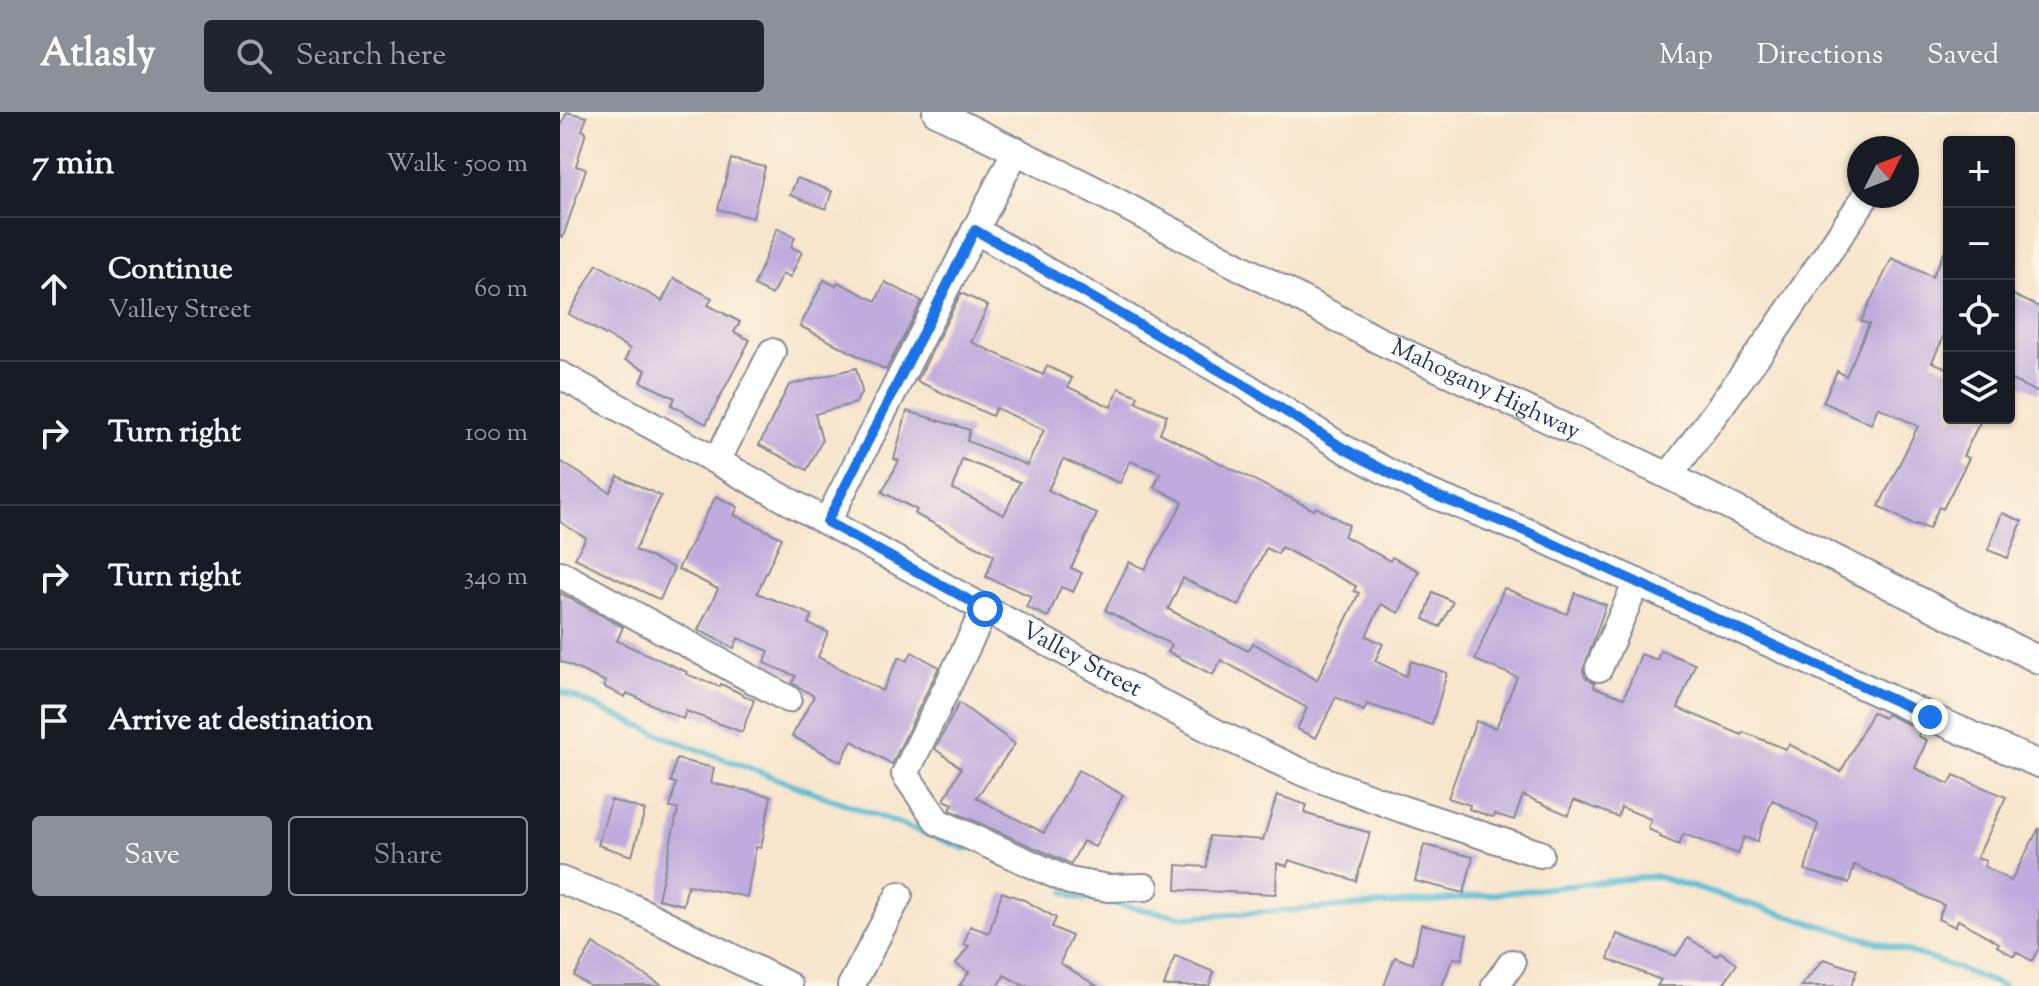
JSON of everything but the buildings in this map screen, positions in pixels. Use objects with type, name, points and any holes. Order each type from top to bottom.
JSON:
[{"type":"street","name":"Mahogany Highway","points":[[936,112],[1016,150],[1378,340],[1669,476],[2039,660]]},
{"type":"street","points":[[827,522],[1016,150]]},
{"type":"street","points":[[1669,476],[1773,334],[1858,208]]},
{"type":"street","points":[[975,230],[1241,383],[1343,448],[1419,489],[1530,533],[2039,764]]},
{"type":"street","points":[[717,461],[772,352]]},
{"type":"street","name":"Valley Street","points":[[560,375],[1215,732],[1304,773],[1540,854]]},
{"type":"street","points":[[560,574],[788,699]]},
{"type":"street","points":[[1599,668],[1637,582]]},
{"type":"street","points":[[985,609],[905,774],[938,822],[1069,881],[1108,888],[1145,887]]},
{"type":"street","points":[[560,880],[632,907],[776,983]]},
{"type":"street","points":[[851,986],[899,895]]},
{"type":"street","points":[[1495,986],[1512,963]]},
{"type":"waterway","points":[[560,691],[673,740],[967,849]]},
{"type":"waterway","points":[[1065,892],[1075,897],[1184,917],[1434,901],[1655,876],[1927,957],[2003,986]]},
{"type":"route","points":[[985,609],[827,522],[975,230],[1241,383],[1343,448],[1419,489],[1530,533],[1930,717]]}]
